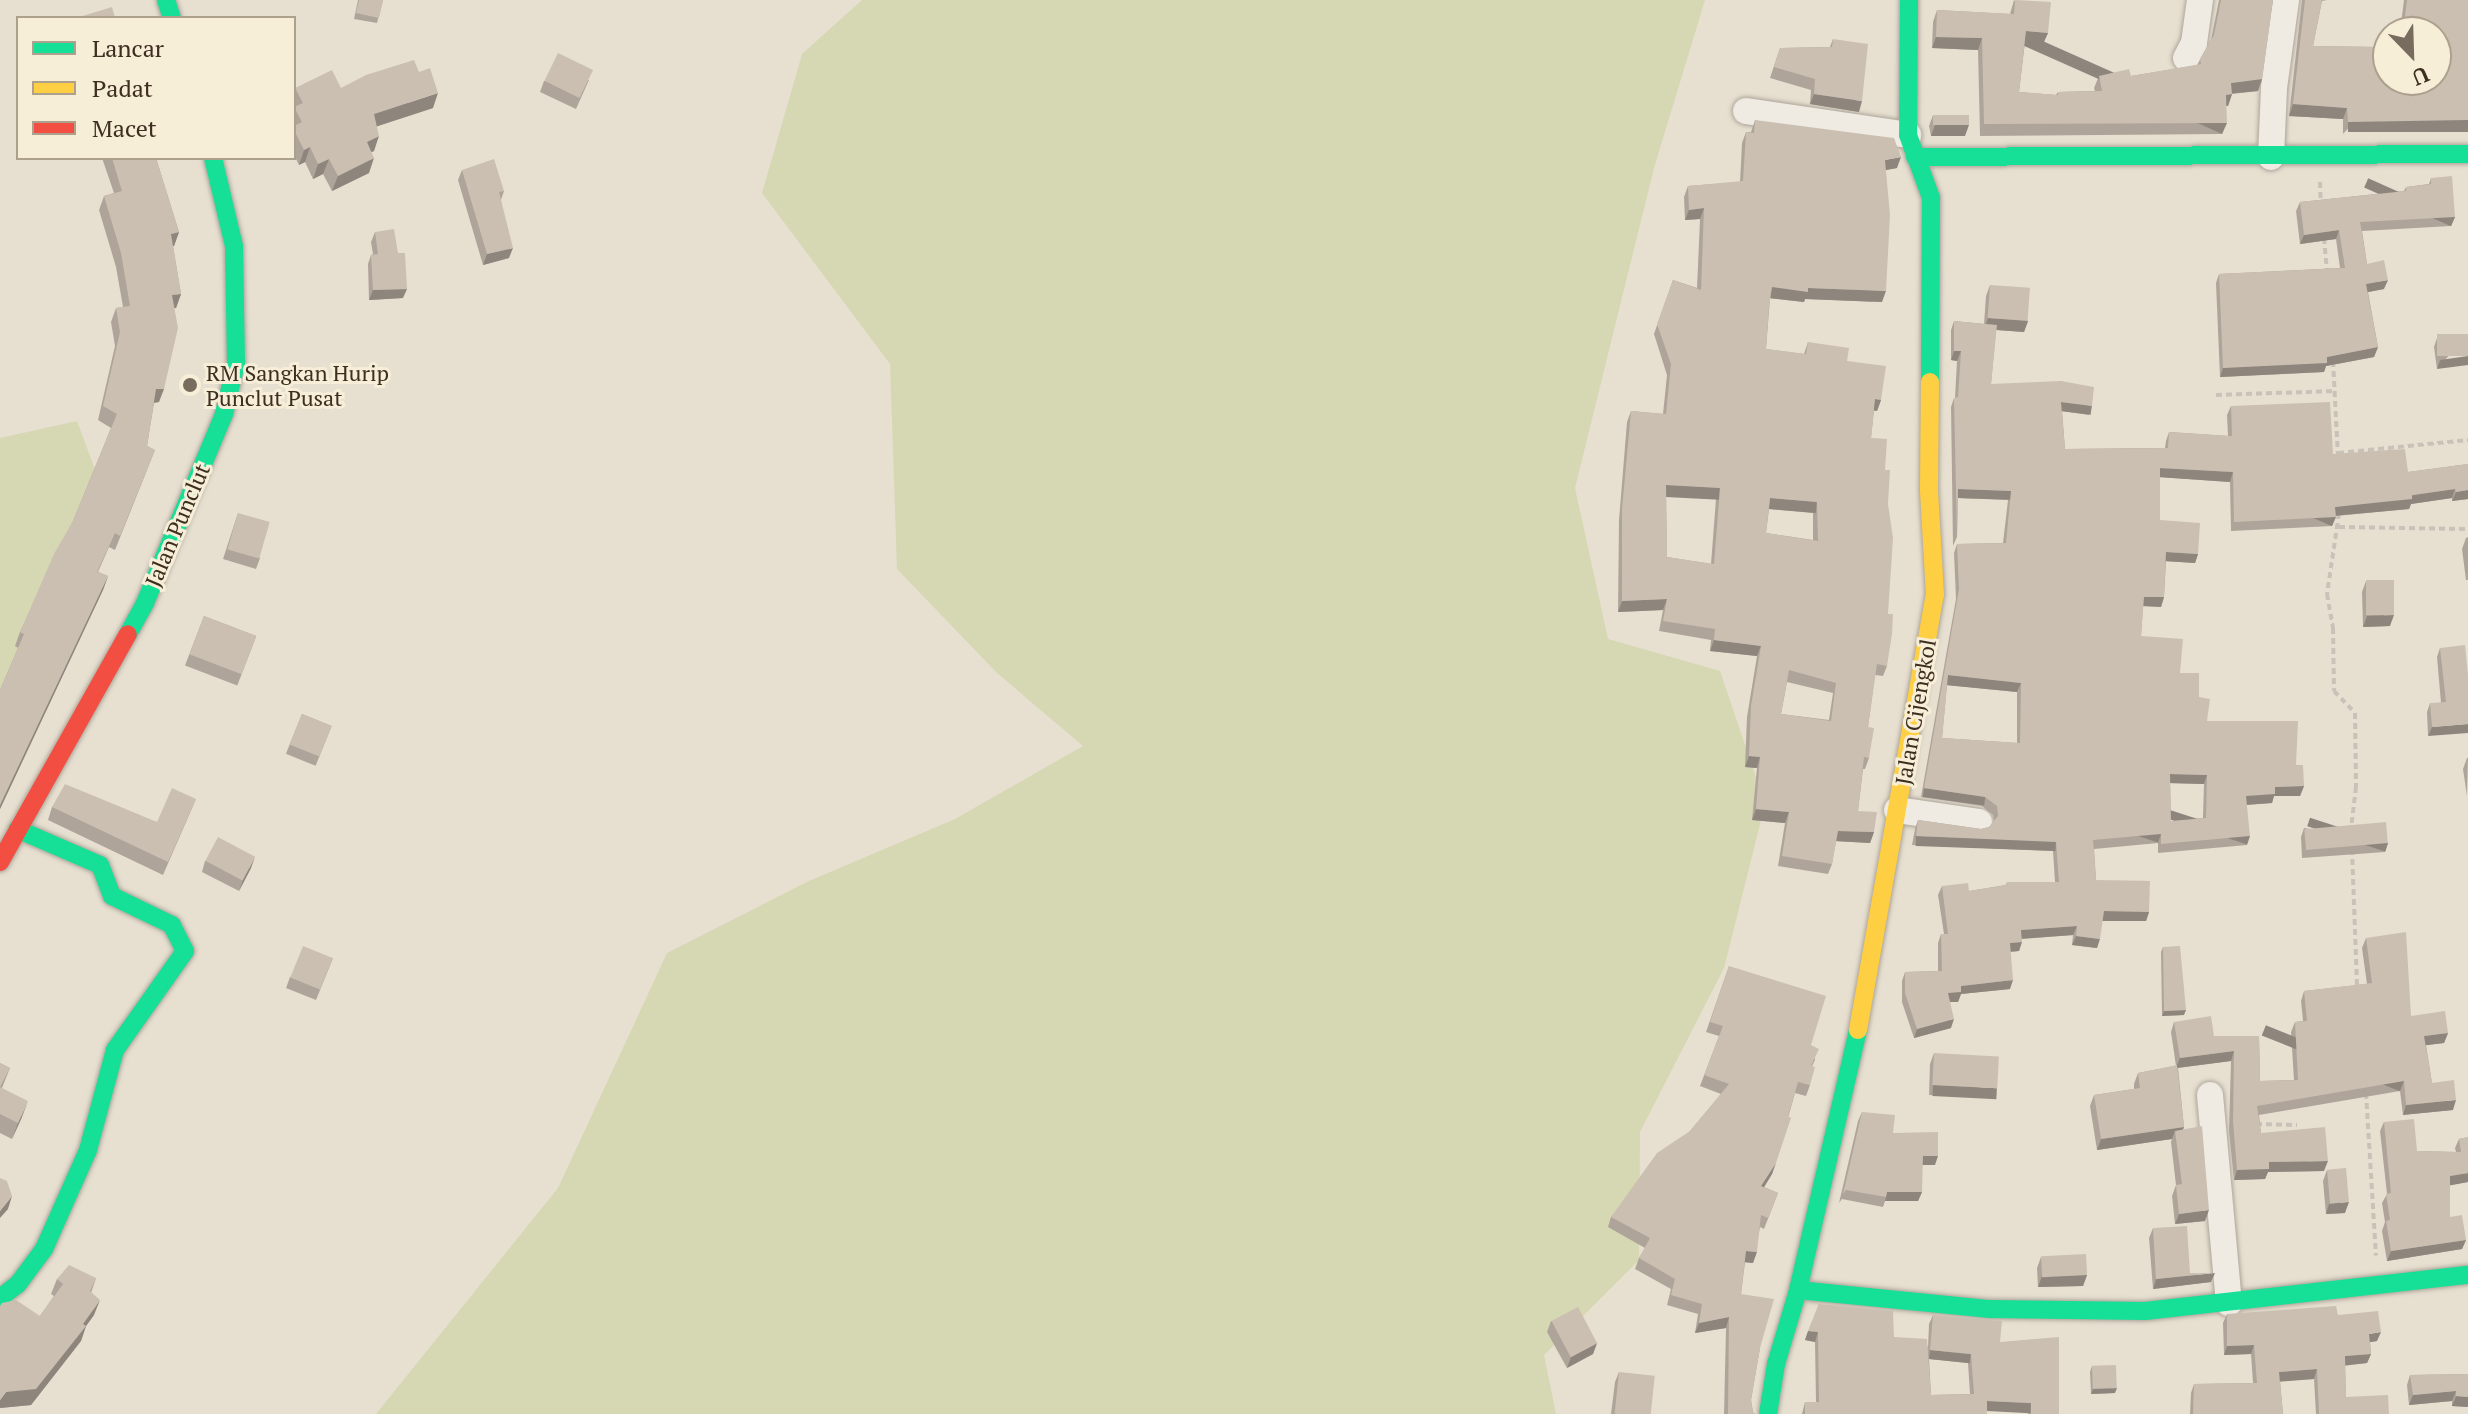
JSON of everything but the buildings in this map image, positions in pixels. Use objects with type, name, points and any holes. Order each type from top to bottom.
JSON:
[{"type":"street","name":"Jalan Cijengkol","points":[[1768,1414],[1776,1364],[1798,1290],[1861,1015],[1935,595],[1929,490],[1931,198],[1912,146],[1909,0]]},
{"type":"street","points":[[2186,58],[2194,43],[2200,0]]},
{"type":"street","points":[[2271,157],[2274,88],[2286,0]]},
{"type":"street","points":[[1746,111],[1912,146],[2271,157],[2468,154]]},
{"type":"street","name":"Jalan Punclut","points":[[0,862],[145,603],[224,414],[236,363],[234,246],[213,160]]},
{"type":"street","points":[[1897,810],[1979,822]]},
{"type":"street","points":[[0,1298],[18,1284],[44,1249],[88,1150],[115,1050],[185,951],[172,925],[112,896],[100,865],[17,829]]},
{"type":"street","points":[[2210,1095],[2229,1303]]},
{"type":"street","points":[[1798,1290],[1990,1309],[2145,1311],[2468,1275]]},
{"type":"path","points":[[2318,156],[2322,218]]},
{"type":"path","points":[[2324,234],[2327,281]]},
{"type":"path","points":[[2333,360],[2338,468]]},
{"type":"path","points":[[2216,395],[2336,391]]},
{"type":"path","points":[[2338,453],[2468,440]]},
{"type":"path","points":[[2339,512],[2327,594],[2333,628],[2334,691],[2355,713],[2356,787],[2351,815],[2351,893],[2357,994]]},
{"type":"path","points":[[2339,527],[2468,529]]},
{"type":"path","points":[[2365,1080],[2377,1285]]},
{"type":"path","points":[[2213,1124],[2297,1125]]},
{"type":"green space","points":[[862,0],[1705,0],[1654,168],[1575,488],[1608,639],[1720,671],[1765,804],[1724,968],[1640,1132],[1639,1260],[1544,1355],[1556,1414],[376,1414],[558,1188],[667,953],[809,881],[955,819],[1083,746],[997,673],[897,569],[890,364],[762,193],[802,54]]},
{"type":"green space","points":[[77,421],[103,491],[0,726],[0,438]]},
{"type":"traffic: fast","points":[[166,0],[171,16]]},
{"type":"traffic: fast","points":[[1909,0],[1908,135],[1931,198],[1930,382]]},
{"type":"traffic: fast","points":[[1915,157],[2468,154]]},
{"type":"traffic: fast","points":[[128,634],[145,603],[224,414],[236,363],[234,246],[213,160]]},
{"type":"traffic: fast","points":[[0,1298],[18,1284],[44,1249],[88,1150],[115,1050],[185,951],[172,925],[112,896],[100,865],[17,829]]},
{"type":"traffic: fast","points":[[1768,1414],[1776,1364],[1798,1290],[1858,1030]]},
{"type":"traffic: fast","points":[[1798,1290],[1990,1309],[2145,1311],[2468,1275]]},
{"type":"traffic: slow","points":[[1858,1030],[1935,595],[1929,490],[1930,382]]},
{"type":"traffic: jam","points":[[0,862],[128,634]]},
{"type":"place","name":"RM Sangkan Hurip Punclut Pusat","points":[[190,385]]}]
